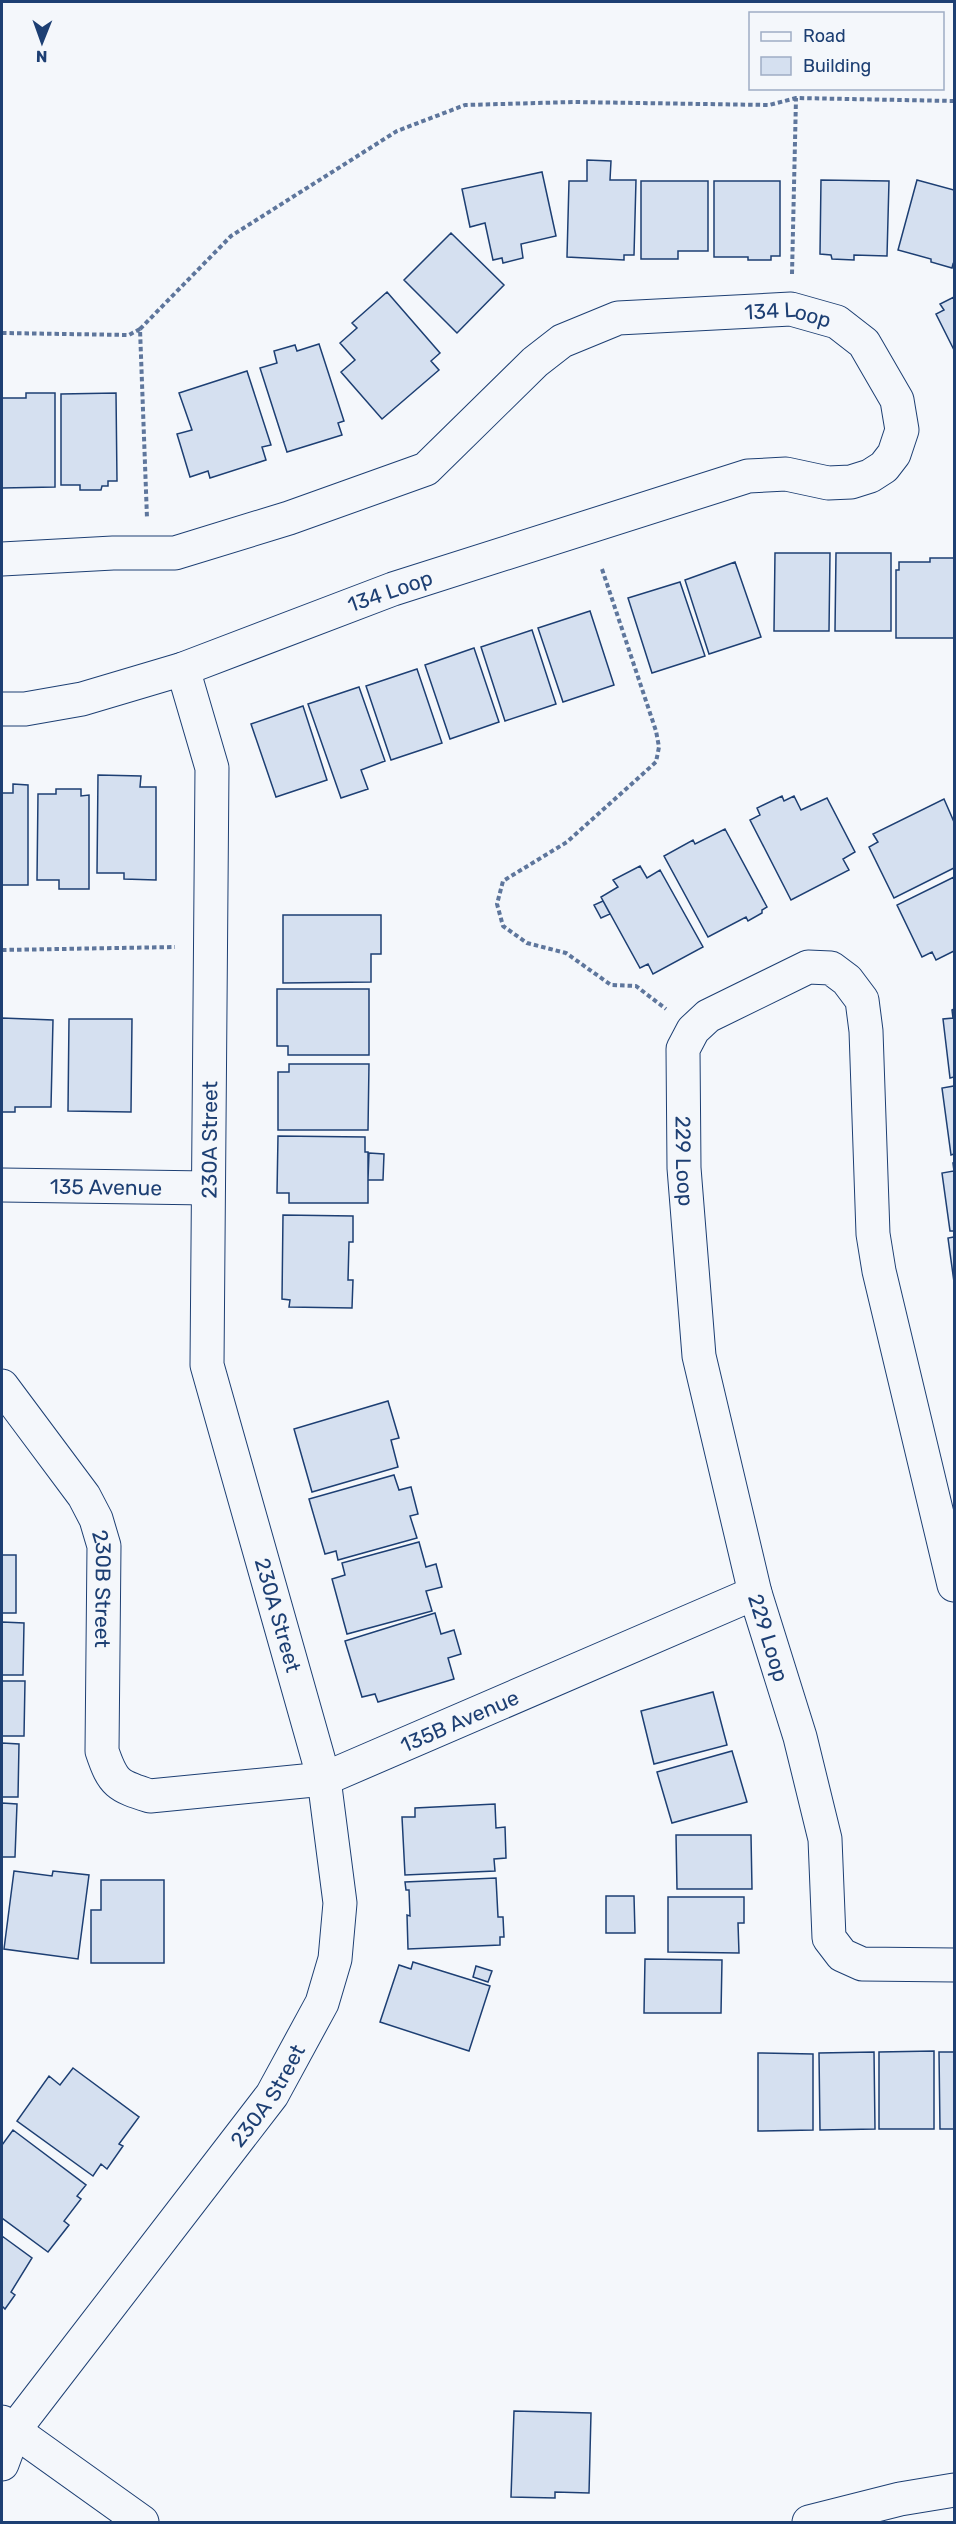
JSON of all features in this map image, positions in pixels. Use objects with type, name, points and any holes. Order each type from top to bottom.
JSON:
[{"type":"street","name":"134 Loop","points":[[2,559],[113,553],[175,553],[289,518],[426,469],[535,362],[562,340],[618,318],[791,309],[837,322],[864,343],[897,400],[902,430],[894,454],[884,467],[870,476],[851,482],[828,483],[786,474],[748,476],[393,589],[183,669],[82,699],[26,709],[2,709]]},
{"type":"street","name":"230A Street","points":[[2,2463],[8,2426],[272,2095],[322,2003],[335,1959],[340,1903],[324,1779],[207,1365],[212,768],[183,669]]},
{"type":"street","name":"229 Loop","points":[[954,1585],[879,1271],[873,1234],[866,1031],[862,1000],[847,980],[831,968],[808,967],[708,1016],[693,1030],[683,1049],[684,1168],[699,1356],[755,1593],[800,1737],[825,1839],[830,1938],[842,1955],[862,1964],[954,1965]]},
{"type":"street","name":"135 Avenue","points":[[2,1185],[208,1188]]},
{"type":"street","name":"230B Street","points":[[2,1386],[84,1496],[96,1519],[104,1546],[102,1751],[110,1775],[125,1789],[150,1796]]},
{"type":"street","name":"135B Avenue","points":[[150,1796],[324,1779],[755,1593]]},
{"type":"street","points":[[8,2426],[142,2523]]},
{"type":"street","points":[[809,2523],[900,2499],[954,2490]]},
{"type":"path","points":[[2,333],[129,335],[140,330],[231,236],[397,130],[465,105],[573,102],[769,105],[796,98],[954,100]]},
{"type":"path","points":[[792,285],[796,98]]},
{"type":"path","points":[[140,330],[148,528]]},
{"type":"path","points":[[602,569],[656,731],[659,747],[656,762],[645,775],[567,842],[503,880],[497,904],[503,926],[527,943],[566,953],[611,985],[636,986],[674,1015]]},
{"type":"path","points":[[2,950],[211,947]]},
{"type":"building","points":[[587,160],[611,161],[610,180],[636,180],[634,255],[624,255],[624,260],[567,257],[569,181],[587,181]]},
{"type":"building","points":[[542,172],[556,236],[521,244],[523,258],[503,263],[502,258],[493,260],[485,223],[470,227],[462,189]]},
{"type":"building","points":[[821,180],[889,181],[887,256],[854,255],[854,260],[832,259],[831,255],[820,254]]},
{"type":"building","points":[[917,180],[954,190],[954,265],[952,268],[931,262],[931,259],[898,250]]},
{"type":"building","points":[[641,181],[708,181],[708,251],[678,251],[678,259],[641,259]]},
{"type":"building","points":[[714,181],[780,181],[780,256],[771,256],[771,260],[714,257]]},
{"type":"building","points":[[451,233],[504,285],[457,333],[404,280]]},
{"type":"building","points":[[387,292],[440,353],[431,361],[439,370],[382,419],[341,372],[355,360],[340,343],[357,328],[352,323]]},
{"type":"building","points":[[954,297],[954,350],[936,314],[944,310],[940,304]]},
{"type":"building","points":[[319,344],[344,421],[338,423],[342,435],[287,452],[260,368],[277,363],[274,351],[295,345],[297,351]]},
{"type":"building","points":[[247,371],[271,445],[262,447],[266,460],[210,478],[208,471],[190,477],[177,434],[192,430],[179,393]]},
{"type":"building","points":[[26,393],[55,393],[55,487],[2,488],[2,398],[26,398]]},
{"type":"building","points":[[116,393],[117,481],[108,481],[108,486],[102,486],[101,490],[80,490],[80,485],[61,485],[61,394]]},
{"type":"building","points":[[775,553],[830,553],[829,631],[774,631]]},
{"type":"building","points":[[836,553],[891,553],[891,631],[835,631]]},
{"type":"building","points":[[930,558],[954,558],[954,638],[896,638],[896,570],[899,570],[899,562],[930,562]]},
{"type":"building","points":[[735,562],[761,637],[709,654],[685,580]]},
{"type":"building","points":[[680,582],[705,656],[652,673],[628,598]]},
{"type":"building","points":[[590,611],[614,685],[563,702],[538,628]]},
{"type":"building","points":[[532,630],[556,704],[505,721],[481,647]]},
{"type":"building","points":[[474,648],[499,722],[450,739],[425,665]]},
{"type":"building","points":[[417,669],[442,743],[391,760],[366,686]]},
{"type":"building","points":[[359,687],[385,761],[361,770],[368,789],[341,798],[308,704]]},
{"type":"building","points":[[303,706],[327,780],[276,797],[251,724]]},
{"type":"building","points":[[98,775],[141,776],[140,787],[156,787],[156,880],[124,879],[124,873],[97,873]]},
{"type":"building","points":[[13,784],[28,785],[28,885],[2,885],[2,793],[13,793]]},
{"type":"building","points":[[56,789],[81,789],[81,796],[89,795],[89,889],[59,889],[59,880],[37,880],[38,794],[56,794]]},
{"type":"building","points":[[782,796],[784,801],[794,796],[801,810],[827,798],[855,852],[843,859],[849,870],[791,900],[750,820],[760,815],[757,808]]},
{"type":"building","points":[[944,799],[954,822],[954,868],[894,898],[869,847],[878,842],[873,834]]},
{"type":"building","points":[[725,829],[767,907],[762,910],[762,913],[748,921],[746,917],[708,937],[664,856],[693,840],[695,844]]},
{"type":"building","points":[[640,866],[647,878],[660,870],[703,947],[653,974],[648,964],[640,968],[601,897],[618,887],[613,880]]},
{"type":"building","points":[[954,877],[954,951],[936,960],[932,952],[922,957],[897,905]]},
{"type":"building","points":[[603,901],[610,914],[601,918],[594,905]]},
{"type":"building","points":[[283,915],[381,915],[381,954],[371,954],[371,982],[283,983]]},
{"type":"building","points":[[277,989],[369,989],[369,1055],[288,1055],[288,1046],[277,1046]]},
{"type":"building","points":[[954,1009],[954,1077],[950,1078],[943,1019],[953,1018],[952,1010]]},
{"type":"building","points":[[2,1018],[53,1020],[51,1107],[15,1107],[15,1112],[2,1112]]},
{"type":"building","points":[[69,1019],[132,1019],[131,1112],[68,1111]]},
{"type":"building","points":[[289,1064],[369,1064],[368,1130],[278,1130],[278,1072],[289,1072]]},
{"type":"building","points":[[954,1086],[954,1154],[951,1155],[942,1088]]},
{"type":"building","points":[[278,1136],[365,1137],[365,1152],[368,1152],[368,1203],[289,1203],[289,1193],[277,1193]]},
{"type":"building","points":[[369,1153],[384,1154],[383,1180],[368,1180]]},
{"type":"building","points":[[954,1171],[954,1231],[950,1231],[942,1173]]},
{"type":"building","points":[[283,1215],[353,1216],[353,1242],[349,1242],[348,1280],[353,1280],[352,1308],[289,1307],[290,1300],[282,1299]]},
{"type":"building","points":[[954,1237],[954,1282],[948,1238]]},
{"type":"building","points":[[388,1401],[399,1438],[391,1440],[398,1467],[312,1492],[294,1429]]},
{"type":"building","points":[[394,1475],[399,1490],[411,1487],[418,1514],[410,1516],[417,1538],[338,1560],[336,1551],[325,1554],[309,1499]]},
{"type":"building","points":[[419,1542],[426,1567],[436,1564],[442,1587],[426,1591],[432,1611],[347,1634],[332,1579],[345,1575],[342,1563]]},
{"type":"building","points":[[2,1555],[16,1555],[16,1613],[2,1613]]},
{"type":"building","points":[[435,1613],[441,1634],[454,1630],[461,1654],[448,1658],[454,1679],[378,1702],[375,1694],[362,1697],[345,1641]]},
{"type":"building","points":[[2,1622],[24,1623],[23,1675],[2,1675]]},
{"type":"building","points":[[2,1681],[25,1681],[24,1736],[2,1736]]},
{"type":"building","points":[[713,1692],[727,1745],[654,1764],[641,1711]]},
{"type":"building","points":[[2,1743],[19,1744],[18,1797],[2,1797]]},
{"type":"building","points":[[732,1751],[747,1802],[672,1823],[657,1772]]},
{"type":"building","points":[[2,1803],[17,1804],[15,1857],[2,1857]]},
{"type":"building","points":[[495,1804],[496,1828],[505,1827],[506,1858],[494,1859],[495,1871],[405,1875],[402,1817],[415,1817],[415,1808]]},
{"type":"building","points":[[676,1835],[751,1835],[752,1889],[677,1889]]},
{"type":"building","points":[[14,1871],[52,1876],[53,1871],[89,1875],[78,1959],[4,1949]]},
{"type":"building","points":[[496,1878],[498,1917],[503,1917],[504,1937],[500,1937],[500,1945],[408,1949],[409,1890],[406,1890],[405,1882]]},
{"type":"building","points":[[101,1880],[164,1880],[164,1963],[91,1963],[91,1910],[101,1910]]},
{"type":"building","points":[[606,1896],[634,1896],[635,1933],[606,1933]]},
{"type":"building","points":[[668,1897],[744,1897],[744,1923],[738,1923],[739,1953],[668,1952]]},
{"type":"building","points":[[645,1959],[722,1960],[721,2013],[644,2013]]},
{"type":"building","points":[[413,1962],[490,1986],[469,2051],[380,2022],[399,1965],[411,1969]]},
{"type":"building","points":[[476,1966],[492,1971],[488,1982],[473,1977]]},
{"type":"building","points":[[934,2051],[934,2129],[879,2129],[879,2052]]},
{"type":"building","points":[[874,2052],[875,2129],[820,2130],[819,2053]]},
{"type":"building","points":[[939,2052],[954,2052],[954,2129],[940,2129]]},
{"type":"building","points":[[758,2053],[813,2054],[813,2130],[758,2131]]},
{"type":"building","points":[[73,2068],[139,2117],[119,2144],[123,2146],[107,2169],[101,2164],[93,2176],[17,2121],[49,2076],[60,2085]]},
{"type":"building","points":[[13,2130],[86,2185],[77,2196],[81,2199],[64,2221],[69,2225],[48,2252],[2,2218],[2,2145]]},
{"type":"building","points":[[2,2236],[32,2258],[11,2292],[15,2295],[5,2309],[2,2306]]},
{"type":"building","points":[[514,2411],[591,2413],[589,2493],[555,2492],[555,2498],[511,2497]]}]
